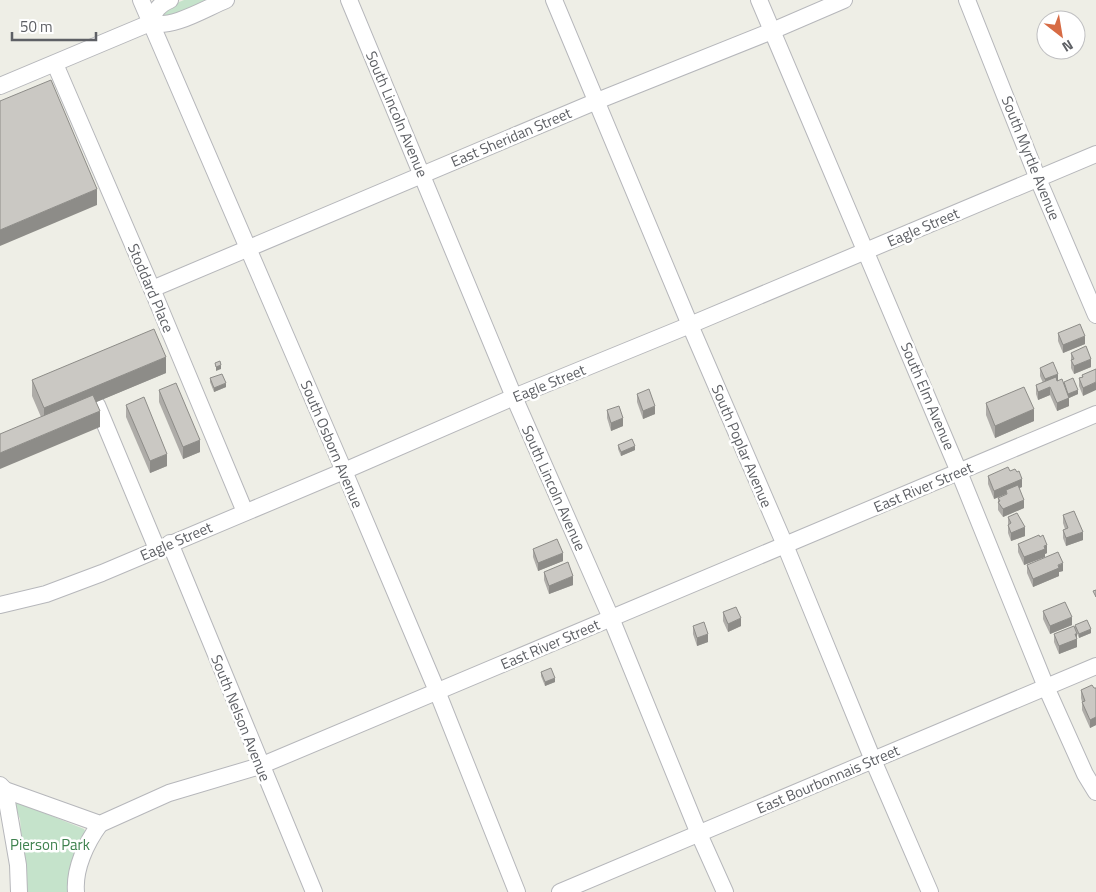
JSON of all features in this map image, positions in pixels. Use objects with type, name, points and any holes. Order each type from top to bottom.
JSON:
[{"type":"street","name":"South Osborn Avenue","points":[[141,0],[344,471],[436,692],[516,892]]},
{"type":"street","points":[[150,23],[155,10],[161,4],[170,0]]},
{"type":"street","points":[[0,86],[150,23],[159,25],[170,24],[226,0]]},
{"type":"street","name":"South Lincoln Avenue","points":[[349,0],[514,397],[612,618],[699,834],[725,892]]},
{"type":"street","name":"South Poplar Avenue","points":[[554,0],[930,892]]},
{"type":"street","name":"South Elm Avenue","points":[[759,0],[867,251],[1046,687],[1085,774],[1096,792]]},
{"type":"street","name":"East Sheridan Street","points":[[152,289],[422,174],[844,0]]},
{"type":"street","name":"South Myrtle Avenue","points":[[967,0],[1038,179],[1096,315]]},
{"type":"street","name":"Stoddard Place","points":[[55,64],[245,512]]},
{"type":"street","name":"Eagle Street","points":[[0,605],[46,594],[163,546],[1096,154]]},
{"type":"street","name":"South Nelson Avenue","points":[[97,405],[163,546],[314,892]]},
{"type":"street","name":"East River Street","points":[[100,824],[169,793],[260,766],[1096,414]]},
{"type":"street","name":"East Bourbonnais Street","points":[[560,892],[1096,666]]},
{"type":"street","points":[[3,788],[100,824],[82,856],[75,882],[76,892]]},
{"type":"street","points":[[3,788],[18,865],[19,892]]},
{"type":"green space","points":[[184,0],[213,0],[164,20],[160,10]]},
{"type":"green space","name":"Pierson Park","points":[[12,800],[84,829],[86,833],[71,892],[26,892],[20,819]]},
{"type":"building","points":[[51,80],[97,189],[0,230],[0,101]]},
{"type":"building","points":[[1080,324],[1085,336],[1063,345],[1058,333]]},
{"type":"building","points":[[154,329],[166,357],[44,408],[32,380]]},
{"type":"building","points":[[1086,346],[1091,359],[1074,366],[1071,360],[1074,359],[1071,353]]},
{"type":"building","points":[[220,361],[221,365],[216,367],[215,363]]},
{"type":"building","points":[[1053,362],[1058,374],[1045,379],[1040,368]]},
{"type":"building","points":[[1096,369],[1096,382],[1083,388],[1079,378]]},
{"type":"building","points":[[222,374],[226,383],[214,388],[210,378]]},
{"type":"building","points":[[1056,377],[1057,381],[1062,379],[1069,398],[1057,403],[1050,387],[1038,392],[1036,385]]},
{"type":"building","points":[[1073,378],[1078,390],[1068,394],[1064,382]]},
{"type":"building","points":[[176,383],[200,440],[183,447],[159,390]]},
{"type":"building","points":[[1024,387],[1034,409],[995,426],[986,403]]},
{"type":"building","points":[[649,389],[655,406],[643,411],[637,394]]},
{"type":"building","points":[[93,395],[100,411],[0,453],[0,434]]},
{"type":"building","points":[[144,397],[167,454],[150,461],[126,405]]},
{"type":"building","points":[[619,406],[623,418],[611,423],[607,410]]},
{"type":"building","points":[[632,439],[635,446],[621,452],[618,445]]},
{"type":"building","points":[[1008,467],[1010,471],[1015,469],[1017,472],[1019,471],[1022,479],[994,491],[988,476]]},
{"type":"building","points":[[1018,485],[1024,500],[1003,509],[998,502],[1000,501],[998,498],[1007,494],[1006,490]]},
{"type":"building","points":[[1074,511],[1083,532],[1066,538],[1063,530],[1068,528],[1063,515]]},
{"type":"building","points":[[1017,513],[1025,527],[1011,533],[1008,525],[1011,523],[1008,517]]},
{"type":"building","points":[[1039,535],[1040,537],[1043,535],[1047,545],[1044,546],[1045,549],[1024,557],[1018,544]]},
{"type":"building","points":[[557,539],[563,553],[538,563],[533,549]]},
{"type":"building","points":[[1058,552],[1063,563],[1058,565],[1059,568],[1033,579],[1027,565]]},
{"type":"building","points":[[568,562],[573,576],[549,586],[544,572]]},
{"type":"building","points":[[1065,602],[1072,617],[1050,626],[1043,611]]},
{"type":"building","points":[[736,607],[741,618],[728,624],[723,612]]},
{"type":"building","points":[[1087,620],[1091,629],[1079,634],[1075,625]]},
{"type":"building","points":[[704,622],[708,634],[697,638],[693,626]]},
{"type":"building","points":[[1074,626],[1077,639],[1059,646],[1054,634]]},
{"type":"building","points":[[551,668],[555,678],[545,682],[541,672]]},
{"type":"building","points":[[1092,685],[1096,688],[1096,717],[1090,720],[1082,702],[1085,701],[1081,690]]}]
